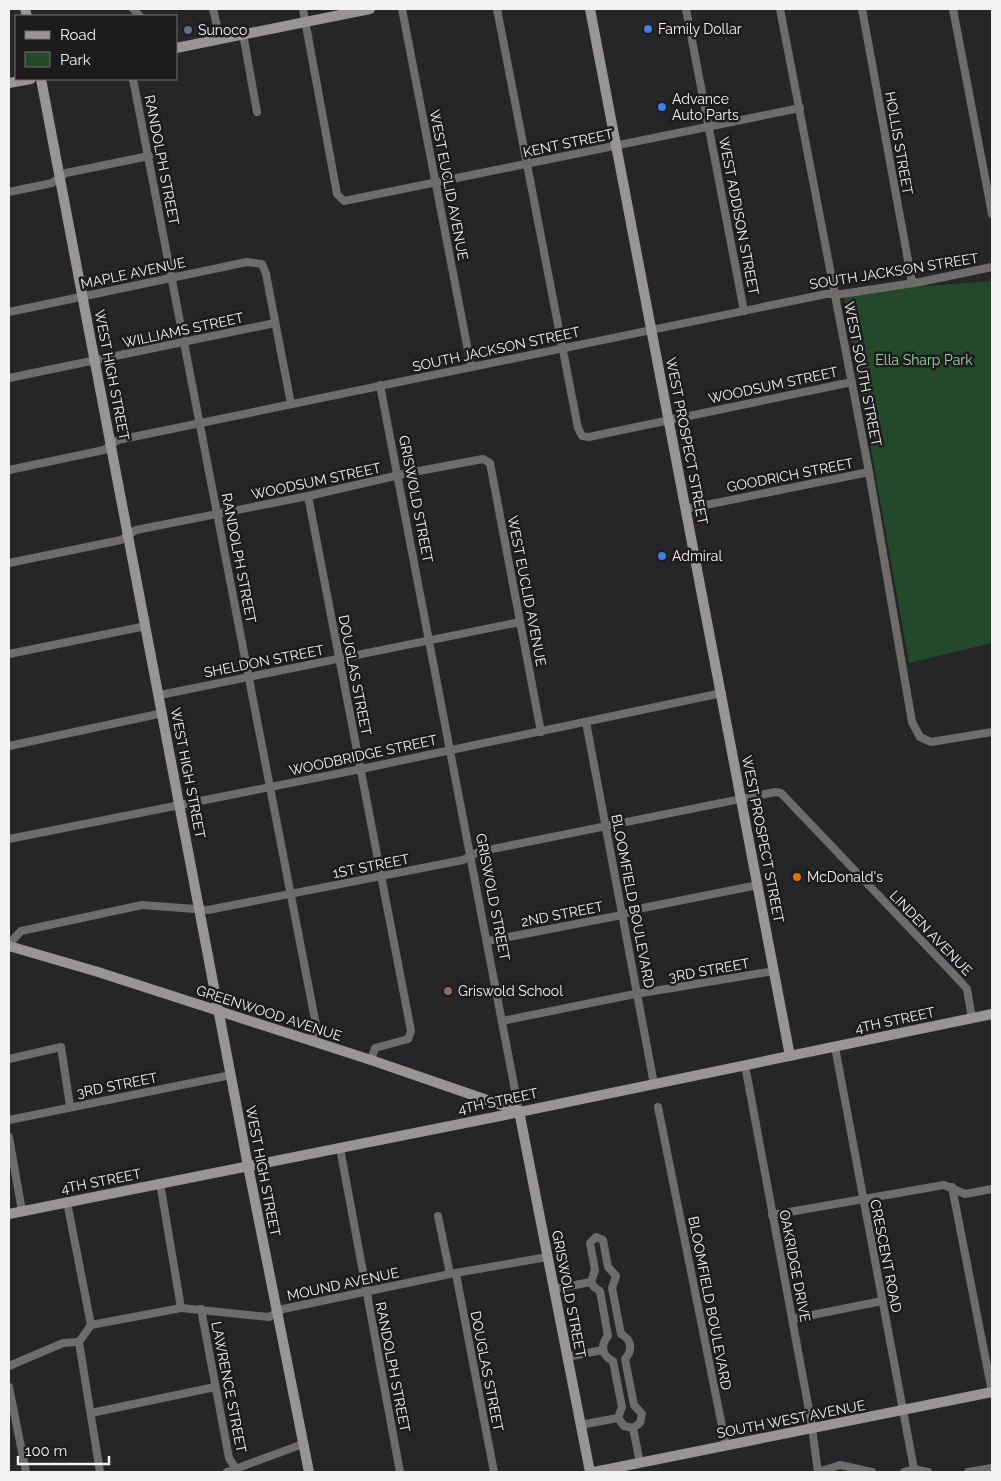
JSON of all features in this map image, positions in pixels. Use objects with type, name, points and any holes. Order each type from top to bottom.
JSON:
[{"type":"street","points":[[213,9],[220,39]]},
{"type":"street","points":[[303,9],[305,22]]},
{"type":"street","points":[[178,48],[370,9]]},
{"type":"street","name":"WEST EUCLID AVENUE","points":[[402,9],[471,366]]},
{"type":"street","points":[[497,9],[561,348]]},
{"type":"street","name":"WEST PROSPECT STREET","points":[[590,9],[670,419],[790,1056]]},
{"type":"street","name":"WEST ADDISON STREET","points":[[686,9],[744,311]]},
{"type":"street","name":"WEST SOUTH STREET","points":[[780,9],[869,472],[912,722],[920,737],[924,740],[938,742],[992,732]]},
{"type":"street","name":"HOLLIS STREET","points":[[862,9],[912,282]]},
{"type":"street","points":[[953,9],[992,214]]},
{"type":"street","name":"KENT STREET","points":[[305,22],[337,194],[341,200],[346,201],[800,108]]},
{"type":"street","points":[[243,34],[258,112]]},
{"type":"street","points":[[9,84],[27,80]]},
{"type":"street","name":"WEST HIGH STREET","points":[[41,80],[308,1472]]},
{"type":"street","name":"RANDOLPH STREET","points":[[133,80],[186,342],[316,1025],[315,1034],[310,1041]]},
{"type":"street","points":[[9,192],[52,183],[66,172],[149,156]]},
{"type":"street","name":"MAPLE AVENUE","points":[[9,312],[247,262],[262,264],[266,274],[275,324]]},
{"type":"street","name":"SOUTH JACKSON STREET","points":[[9,470],[104,450],[118,440],[471,366],[744,311],[992,267]]},
{"type":"street","points":[[275,324],[291,404]]},
{"type":"street","name":"WILLIAMS STREET","points":[[9,378],[275,324]]},
{"type":"street","name":"WOODSUM STREET","points":[[561,348],[578,428],[582,436],[617,432],[670,419],[852,382]]},
{"type":"street","name":"GRISWOLD STREET","points":[[380,385],[488,941],[518,1111],[590,1472]]},
{"type":"street","name":"WEST EUCLID AVENUE","points":[[483,459],[490,464],[541,732]]},
{"type":"street","name":"WOODSUM STREET","points":[[9,563],[121,540],[136,530],[483,459]]},
{"type":"street","name":"GOODRICH STREET","points":[[686,509],[869,472]]},
{"type":"street","name":"DOUGLAS STREET","points":[[308,496],[411,1035],[408,1039],[375,1048],[371,1060]]},
{"type":"street","name":"SHELDON STREET","points":[[160,695],[520,622]]},
{"type":"street","points":[[9,654],[146,626]]},
{"type":"street","name":"WOODBRIDGE STREET","points":[[9,839],[361,769],[722,693]]},
{"type":"street","points":[[9,746],[163,713]]},
{"type":"street","name":"BLOOMFIELD BOULEVARD","points":[[586,722],[654,1084]]},
{"type":"street","name":"LINDEN AVENUE","points":[[741,798],[775,792],[781,793],[968,989],[972,1018]]},
{"type":"street","name":"1ST STREET","points":[[9,945],[21,931],[142,905],[200,910],[291,894],[463,860],[478,852],[741,798]]},
{"type":"street","name":"2ND STREET","points":[[488,941],[622,915],[638,908],[758,885]]},
{"type":"street","name":"GREENWOOD AVENUE","points":[[9,945],[371,1060],[518,1111]]},
{"type":"street","name":"3RD STREET","points":[[502,1021],[638,994],[774,971]]},
{"type":"street","name":"4TH STREET","points":[[9,1214],[992,1014]]},
{"type":"street","points":[[9,1058],[60,1047],[70,1106]]},
{"type":"street","name":"CRESCENT ROAD","points":[[835,1047],[914,1469]]},
{"type":"street","name":"OAKRIDGE DRIVE","points":[[745,1065],[818,1472]]},
{"type":"street","name":"3RD STREET","points":[[9,1120],[70,1106],[231,1075]]},
{"type":"street","name":"BLOOMFIELD BOULEVARD","points":[[658,1107],[726,1446]]},
{"type":"street","points":[[9,1137],[22,1211]]},
{"type":"street","name":"RANDOLPH STREET","points":[[340,1148],[400,1472]]},
{"type":"street","points":[[160,1183],[181,1308]]},
{"type":"street","points":[[772,1215],[944,1185],[964,1194],[992,1189]]},
{"type":"street","points":[[952,1187],[992,1392]]},
{"type":"street","points":[[67,1202],[91,1325],[79,1342],[100,1472]]},
{"type":"street","name":"DOUGLAS STREET","points":[[438,1216],[453,1274],[494,1472]]},
{"type":"street","points":[[596,1237],[603,1240],[608,1267],[616,1276],[612,1288],[621,1334],[629,1340],[631,1345],[629,1354],[625,1359],[613,1361],[605,1356],[603,1344],[608,1336],[600,1291],[591,1282],[595,1270],[590,1243],[596,1237]]},
{"type":"street","name":"MOUND AVENUE","points":[[91,1325],[181,1308],[269,1317],[283,1309],[547,1257]]},
{"type":"street","points":[[595,1270],[608,1267]]},
{"type":"street","points":[[554,1289],[591,1282]]},
{"type":"street","points":[[600,1291],[612,1288]]},
{"type":"street","points":[[792,1319],[882,1301]]},
{"type":"street","name":"LAWRENCE STREET","points":[[200,1309],[229,1458],[236,1469]]},
{"type":"street","points":[[608,1336],[621,1334]]},
{"type":"street","points":[[9,1366],[63,1343],[79,1342]]},
{"type":"street","points":[[567,1357],[603,1350]]},
{"type":"street","points":[[618,1418],[624,1426],[633,1428],[640,1423],[642,1414],[634,1404],[625,1359]]},
{"type":"street","points":[[613,1361],[622,1407],[618,1418]]},
{"type":"street","points":[[91,1413],[215,1387]]},
{"type":"street","points":[[9,1388],[10,1402],[26,1472]]},
{"type":"street","name":"SOUTH WEST AVENUE","points":[[594,1472],[992,1392]]},
{"type":"street","points":[[622,1407],[634,1404]]},
{"type":"street","points":[[580,1425],[618,1418]]},
{"type":"street","points":[[633,1428],[640,1463]]},
{"type":"street","points":[[227,1472],[303,1444]]},
{"type":"street","points":[[818,1472],[840,1465],[872,1472]]},
{"type":"street","points":[[968,1472],[992,1468]]},
{"type":"street","points":[[904,1472],[914,1469],[928,1472]]},
{"type":"green space","name":"Ella Sharp Park","points":[[992,281],[992,643],[909,663],[843,292]]},
{"type":"place","name":"Family Dollar","points":[[648,29]]},
{"type":"place","name":"Sunoco","points":[[188,30]]},
{"type":"place","name":"Advance Auto Parts","points":[[662,107]]},
{"type":"place","name":"Admiral","points":[[662,556]]},
{"type":"place","name":"McDonald's","points":[[797,877]]},
{"type":"place","name":"Griswold School","points":[[448,991]]}]
